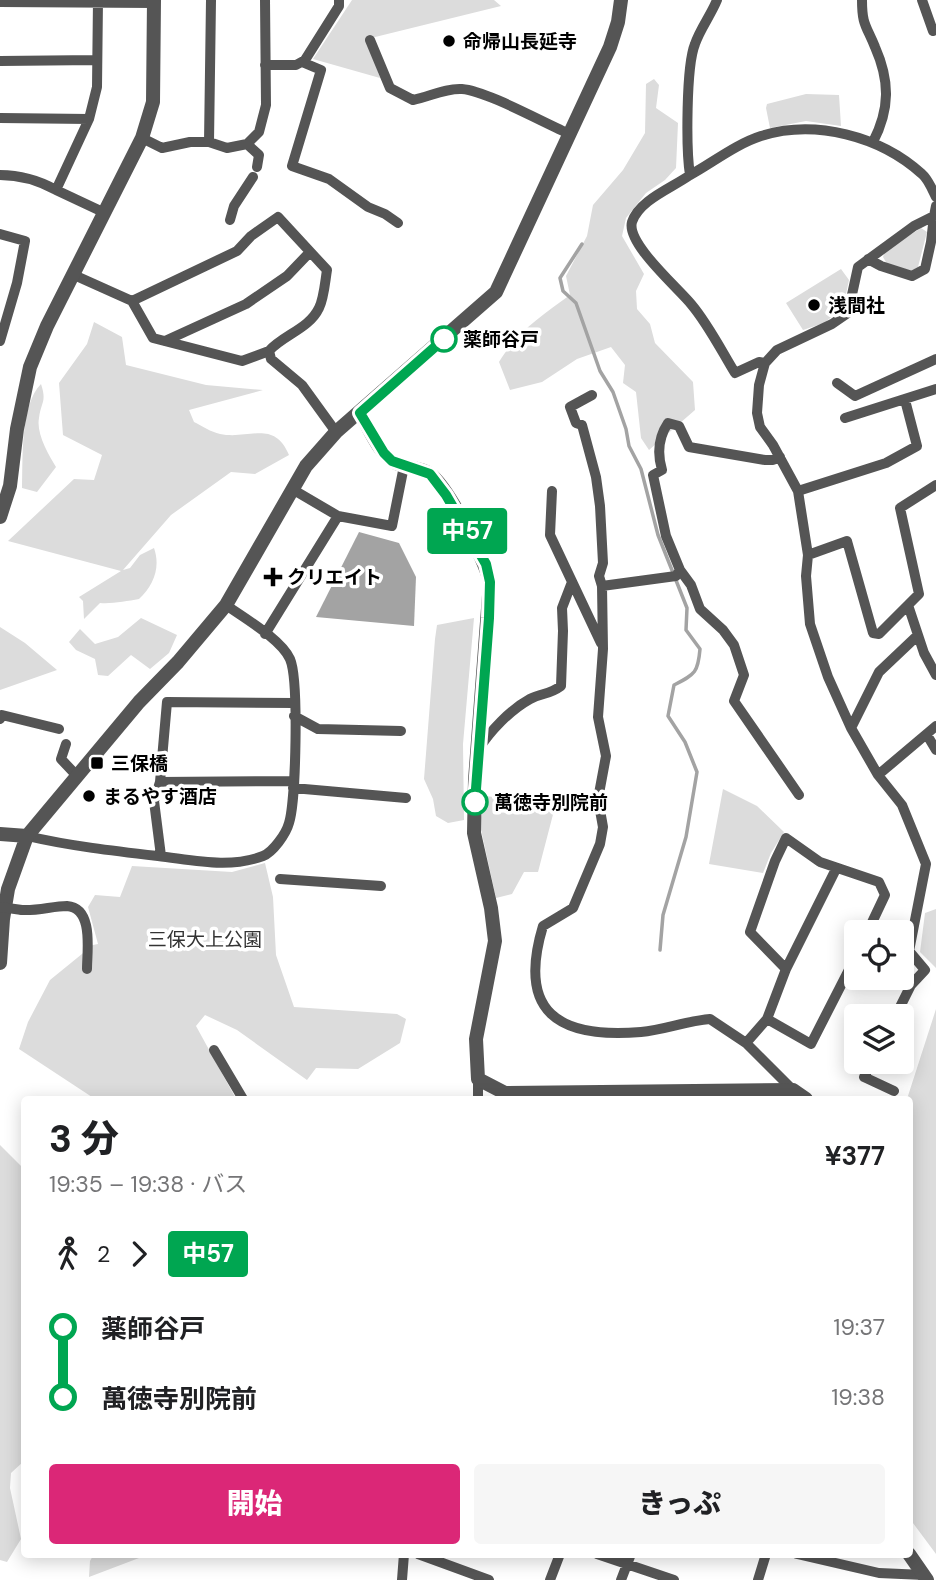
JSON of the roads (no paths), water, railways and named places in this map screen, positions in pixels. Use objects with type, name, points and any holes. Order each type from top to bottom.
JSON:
[{"type":"street","points":[[209,142],[211,0]]},
{"type":"street","points":[[142,138],[162,148],[190,142],[209,142],[228,148],[247,144],[259,132],[265,117],[265,0]]},
{"type":"street","points":[[265,65],[296,65],[305,60],[339,6],[339,0]]},
{"type":"street","points":[[0,963],[8,889],[27,836],[139,702],[178,662],[226,605],[306,466],[336,432],[496,292],[610,47],[621,0]]},
{"type":"street","points":[[690,175],[690,90],[694,45],[717,0]]},
{"type":"street","points":[[862,0],[862,21],[876,47],[888,91],[882,125],[873,142]]},
{"type":"street","points":[[922,0],[933,31],[936,29]]},
{"type":"street","points":[[0,517],[10,486],[17,429],[30,367],[47,326],[142,138],[153,102],[154,2],[7,1]]},
{"type":"street","points":[[56,190],[89,119],[97,87],[98,2]]},
{"type":"street","points":[[370,40],[390,88],[413,100],[461,89],[478,93],[570,134]]},
{"type":"street","points":[[0,61],[97,60]]},
{"type":"street","points":[[302,62],[321,70],[292,166],[329,179],[368,207],[398,223]]},
{"type":"street","points":[[0,118],[89,119]]},
{"type":"street","points":[[765,363],[759,362],[735,373],[692,305],[635,240],[631,226],[636,214],[648,201],[757,137],[783,130],[807,128],[873,142],[924,175],[936,197]]},
{"type":"street","points":[[230,220],[234,206],[255,172],[259,155],[247,144]]},
{"type":"street","points":[[0,175],[15,175],[38,181],[105,214]]},
{"type":"street","points":[[868,259],[912,276],[925,269],[935,211]]},
{"type":"street","points":[[913,920],[926,864],[902,805],[878,775],[851,728],[828,677],[810,624],[806,576],[808,555],[798,491],[760,426],[757,413],[759,385],[765,363],[777,350],[848,313],[858,267],[935,211]]},
{"type":"street","points":[[74,275],[132,301],[153,338],[242,361],[269,351],[275,344],[299,330],[319,309],[327,270],[278,216],[251,236],[237,251],[132,301]]},
{"type":"street","points":[[0,234],[25,240],[17,283],[0,341]]},
{"type":"street","points":[[165,341],[246,304],[287,276],[310,252]]},
{"type":"street","points":[[269,351],[271,359],[302,385],[336,432]]},
{"type":"street","points":[[837,383],[855,396],[936,359]]},
{"type":"street","points":[[845,418],[869,413],[936,389]]},
{"type":"street","points":[[592,396],[570,407],[576,423],[582,425],[596,477],[603,563],[599,576],[602,586],[603,649],[598,717],[606,756],[598,799],[603,827],[600,844],[573,908],[543,926],[534,970],[537,990],[544,1009],[561,1022],[604,1033],[641,1032],[710,1019],[746,1043],[802,1096]]},
{"type":"street","points":[[798,491],[917,446],[905,400]]},
{"type":"street","points":[[360,413],[384,453],[392,461],[430,474],[446,495],[486,564],[490,582],[474,833],[491,908],[495,941],[476,1039],[478,1096]]},
{"type":"street","points":[[780,457],[765,460],[689,447],[679,426],[668,423],[660,435],[659,458],[662,470],[653,475],[666,536],[680,570],[691,584],[700,609],[723,630],[734,645],[744,675],[734,701],[799,795]]},
{"type":"street","points":[[292,489],[338,516],[392,526],[404,466]]},
{"type":"street","points":[[808,555],[847,541],[873,633],[879,634],[919,594],[900,509],[936,485]]},
{"type":"street","points":[[552,491],[550,536],[580,595],[603,649]]},
{"type":"street","points":[[265,634],[338,516]]},
{"type":"street","points":[[602,586],[676,576],[680,570]]},
{"type":"street","points":[[478,750],[486,736],[531,698],[551,694],[561,686],[562,608],[572,582]]},
{"type":"street","points":[[0,834],[224,864],[266,855],[289,824],[293,784],[294,676],[290,659],[280,645],[226,605]]},
{"type":"street","points":[[908,605],[917,636],[936,674]]},
{"type":"street","points":[[851,728],[879,672],[917,636]]},
{"type":"street","points":[[161,856],[154,801],[160,782],[167,702],[294,703]]},
{"type":"street","points":[[0,719],[2,715],[60,729]]},
{"type":"street","points":[[294,716],[317,729],[401,731]]},
{"type":"street","points":[[878,775],[936,726]]},
{"type":"street","points":[[927,735],[936,750]]},
{"type":"street","points":[[66,744],[61,759],[78,777]]},
{"type":"street","points":[[160,782],[293,784],[405,798]]},
{"type":"street","points":[[786,969],[750,932],[786,838],[820,862],[879,882],[885,895],[873,920]]},
{"type":"street","points":[[746,1043],[766,1019],[786,969],[836,869]]},
{"type":"street","points":[[279,879],[381,886]]},
{"type":"street","points":[[0,907],[39,911],[69,906],[81,912],[86,923],[87,969]]},
{"type":"street","points":[[914,960],[925,970],[914,982]]},
{"type":"street","points":[[766,1019],[811,1044],[844,979]]},
{"type":"street","points":[[214,1050],[241,1096]]},
{"type":"street","points":[[866,1074],[864,1077],[894,1091]]},
{"type":"street","points":[[478,1079],[505,1093],[682,1096],[751,1095],[793,1090]]},
{"type":"street","points":[[402,1580],[404,1558]]},
{"type":"street","points":[[429,1558],[489,1580]]},
{"type":"street","points":[[550,1580],[558,1558]]},
{"type":"street","points":[[758,1580],[765,1558]]},
{"type":"street","points":[[811,1558],[878,1577],[926,1578]]},
{"type":"street","points":[[912,1558],[926,1578]]},
{"type":"street","points":[[621,1580],[629,1559],[674,1580]]},
{"type":"waterway","points":[[582,244],[560,278],[563,291],[576,303],[600,371],[613,392],[629,446],[641,469],[658,535],[687,608],[686,630],[700,649],[694,672],[674,685],[668,716],[685,742],[697,772],[686,837],[663,915],[660,950]]},
{"type":"place","name":"命帰山長延寺","points":[[449,41]]},
{"type":"place","name":"浅間社","points":[[814,305]]},
{"type":"place","name":"薬師谷戸","points":[[444,339]]},
{"type":"place","name":"クリエイト","points":[[273,577]]},
{"type":"place","name":"三保橋","points":[[97,763]]},
{"type":"place","name":"まるやす酒店","points":[[89,796]]},
{"type":"place","name":"萬徳寺別院前","points":[[475,802]]},
{"type":"park label","name":"三保大上公園","points":[[205,939]]}]
